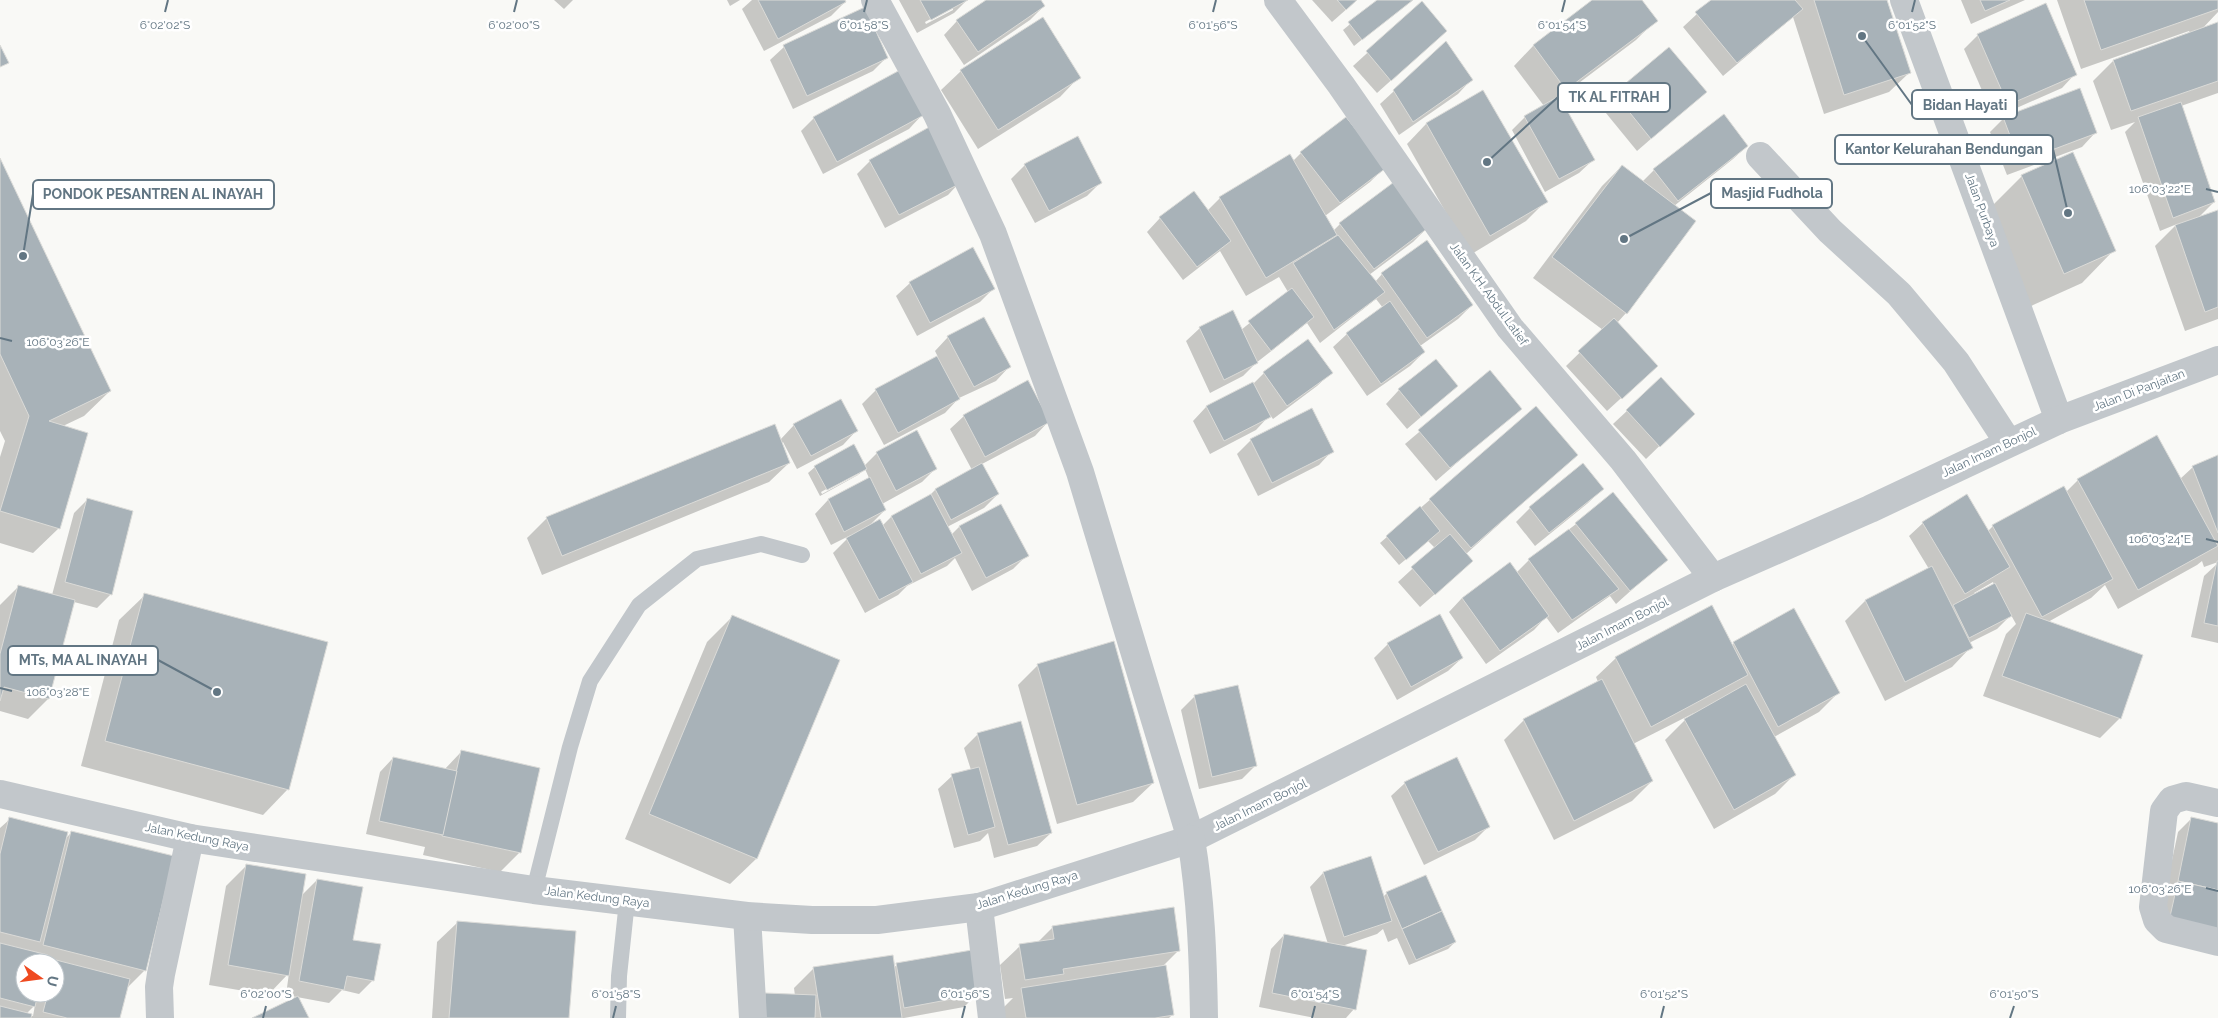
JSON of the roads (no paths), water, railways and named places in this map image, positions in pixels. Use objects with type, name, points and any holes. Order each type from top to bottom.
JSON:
[{"type":"street","points":[[875,0],[938,114],[993,234],[1080,472],[1191,839],[1198,884],[1202,934],[1204,1018]]},
{"type":"street","name":"Jalan K.H. Abdul Latief","points":[[1278,0],[1342,85],[1510,328],[1623,460],[1713,578]]},
{"type":"street","name":"Jalan Purbaya","points":[[1904,0],[2059,420]]},
{"type":"street","points":[[1760,156],[1830,231],[1899,294],[1956,362],[2008,442]]},
{"type":"street","name":"Jalan Di Panjaitan","points":[[2059,420],[2218,360]]},
{"type":"street","name":"Jalan Imam Bonjol","points":[[1191,839],[1713,578],[1870,509],[2008,442],[2059,420]]},
{"type":"street","name":"Jalan Kedung Raya","points":[[0,794],[190,838],[534,890],[747,916],[877,920],[979,907],[1191,839]]},
{"type":"street","points":[[2218,803],[2186,796],[2172,800],[2164,811],[2153,907],[2157,920],[2166,929],[2218,942]]},
{"type":"street","points":[[160,1018],[159,987],[161,974],[190,838]]},
{"type":"street","points":[[979,907],[992,1018]]},
{"type":"street","points":[[747,916],[753,1018]]},
{"type":"lane","points":[[534,890],[570,747],[590,680],[639,605],[697,559],[761,544],[802,555]]},
{"type":"lane","points":[[618,1018],[619,976],[627,901]]},
{"type":"place","name":"Bidan Hayati","points":[[1862,36]]},
{"type":"place","name":"TK AL FITRAH","points":[[1487,162]]},
{"type":"place","name":"Kantor Kelurahan Bendungan","points":[[2068,213]]},
{"type":"place","name":"Masjid Fudhola","points":[[1624,239]]},
{"type":"place","name":"PONDOK PESANTREN AL INAYAH","points":[[23,256]]},
{"type":"place","name":"MTs, MA AL INAYAH","points":[[217,692]]}]
